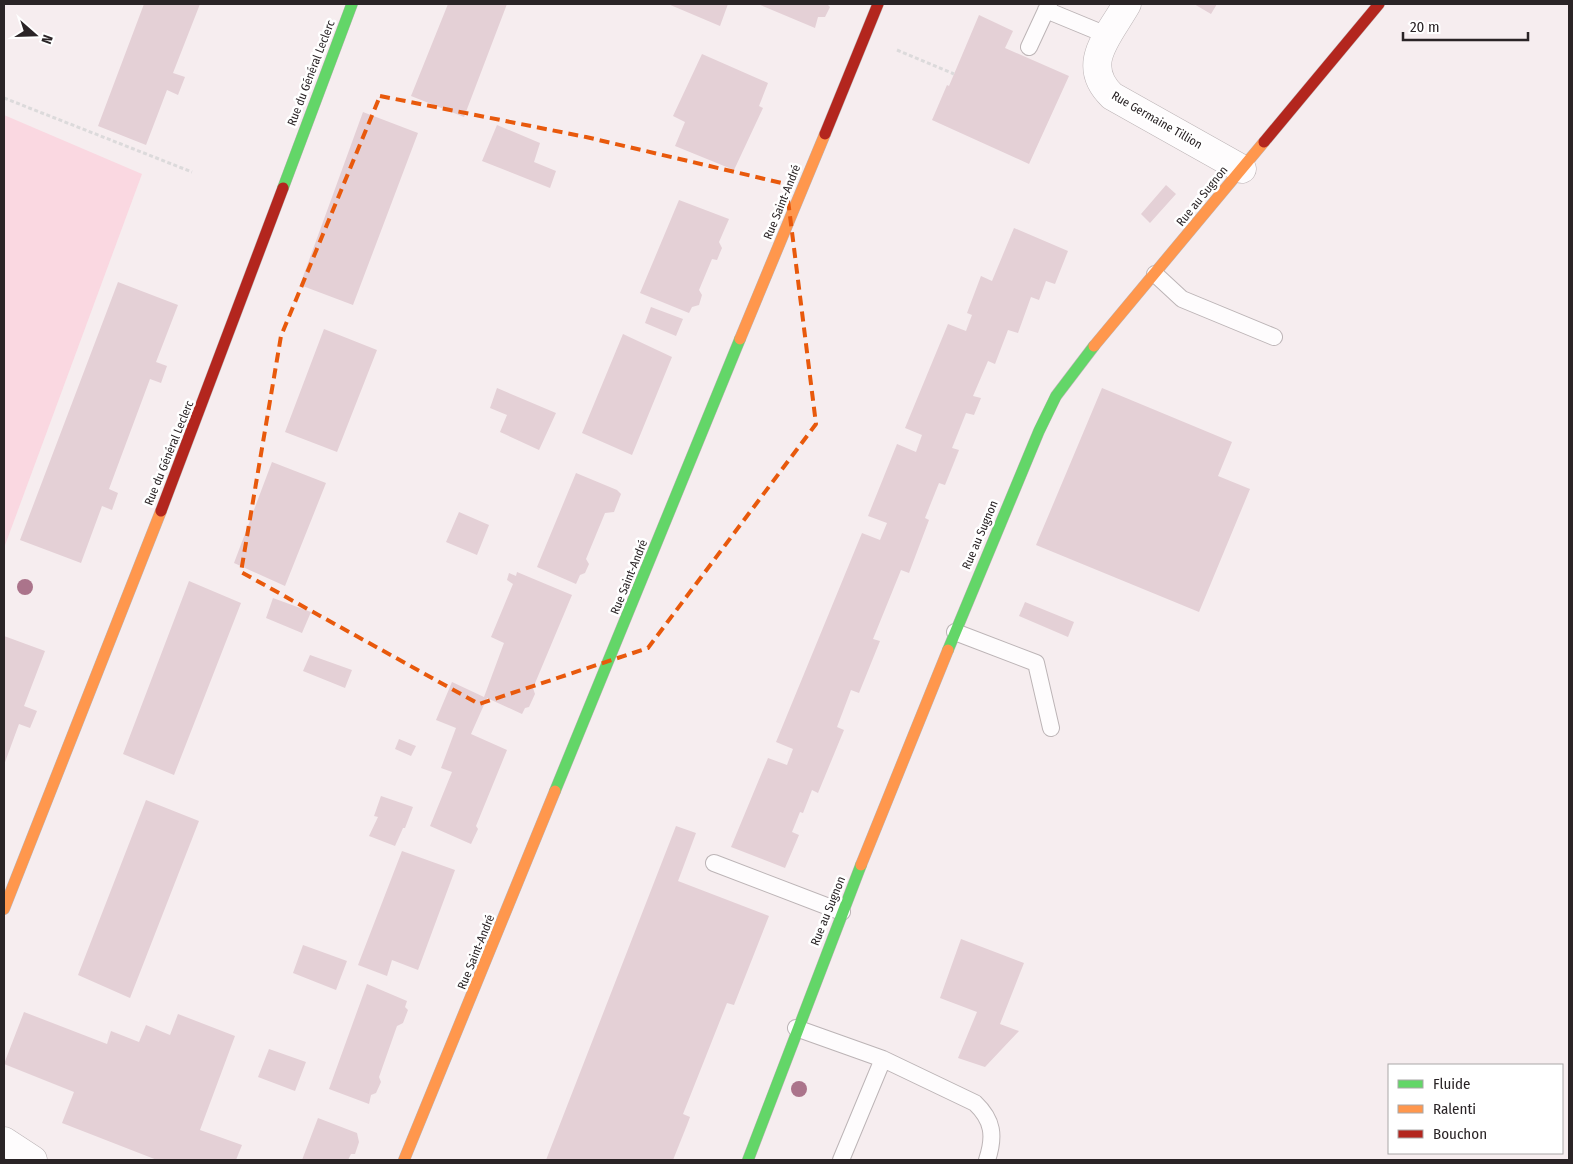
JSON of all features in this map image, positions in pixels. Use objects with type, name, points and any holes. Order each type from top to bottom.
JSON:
[{"type":"street","name":"Rue du Général Leclerc","points":[[4,909],[208,391],[352,4]]},
{"type":"street","name":"Rue Saint-André","points":[[404,1160],[878,4]]},
{"type":"street","name":"Rue Germaine Tillion","points":[[1127,4],[1097,55],[1096,73],[1102,86],[1112,96],[1242,169]]},
{"type":"street","name":"Rue au Sugnon","points":[[748,1160],[796,1028],[842,912],[955,632],[1039,431],[1056,396],[1078,365],[1379,4]]},
{"type":"street","points":[[4,1142],[34,1160]]},
{"type":"lane","points":[[1029,47],[1047,7],[1109,36]]},
{"type":"lane","points":[[1155,274],[1182,299],[1274,337]]},
{"type":"lane","points":[[955,632],[1036,663],[1051,728]]},
{"type":"lane","points":[[714,863],[842,912]]},
{"type":"lane","points":[[796,1028],[883,1059],[975,1103],[987,1114],[992,1140],[986,1160]]},
{"type":"lane","points":[[841,1160],[883,1059]]},
{"type":"path","points":[[905,52],[954,74]]},
{"type":"path","points":[[4,98],[192,172]]},
{"type":"highlighted area","points":[[380,96],[586,137],[786,184],[816,424],[648,648],[479,704],[241,572],[281,336]]},
{"type":"shaded area","points":[[4,115],[142,174],[4,548]]},
{"type":"building","points":[[144,4],[200,4],[173,73],[185,77],[178,95],[167,90],[146,145],[98,126]]},
{"type":"building","points":[[448,4],[507,4],[464,117],[411,96]]},
{"type":"building","points":[[668,4],[728,4],[720,26]]},
{"type":"building","points":[[758,4],[827,4],[830,7],[825,17],[818,17],[815,28]]},
{"type":"building","points":[[1194,4],[1217,4],[1211,14]]},
{"type":"building","points":[[979,15],[1013,31],[1005,48],[1069,76],[1029,164],[932,120],[947,85],[949,86]]},
{"type":"building","points":[[702,54],[768,83],[759,106],[763,108],[734,170],[675,146],[685,122],[673,116]]},
{"type":"building","points":[[363,112],[418,133],[353,305],[300,285]]},
{"type":"building","points":[[497,125],[540,143],[534,162],[556,171],[550,188],[482,161]]},
{"type":"building","points":[[1166,185],[1176,194],[1150,223],[1141,214]]},
{"type":"building","points":[[679,200],[729,219],[719,242],[722,248],[717,260],[712,259],[699,290],[702,295],[699,305],[692,307],[689,313],[640,293]]},
{"type":"building","points":[[1014,228],[1068,251],[1055,284],[1046,281],[1039,300],[1031,297],[1018,333],[1008,330],[995,364],[988,361],[973,396],[981,398],[974,415],[966,413],[952,448],[959,450],[945,485],[939,483],[925,518],[929,520],[909,573],[901,570],[873,639],[880,641],[859,693],[851,690],[837,727],[844,730],[818,793],[812,790],[803,813],[800,812],[792,832],[799,835],[785,868],[731,847],[768,758],[787,765],[793,749],[776,742],[862,533],[880,540],[887,523],[868,516],[897,444],[916,452],[922,435],[905,428],[948,324],[966,331],[972,315],[967,313],[981,276],[992,281]]},
{"type":"building","points":[[118,282],[178,305],[156,362],[167,366],[161,383],[150,379],[109,489],[118,493],[112,510],[102,506],[81,563],[20,540]]},
{"type":"building","points":[[651,307],[683,319],[676,336],[645,323]]},
{"type":"building","points":[[324,329],[377,350],[337,452],[285,432]]},
{"type":"building","points":[[623,334],[672,357],[632,455],[582,433]]},
{"type":"building","points":[[497,388],[556,413],[539,450],[500,432],[507,415],[490,408]]},
{"type":"building","points":[[1102,388],[1232,442],[1218,476],[1250,489],[1199,612],[1036,545]]},
{"type":"building","points":[[272,462],[326,483],[285,586],[234,563]]},
{"type":"building","points":[[576,473],[617,490],[621,494],[614,512],[605,513],[586,559],[589,564],[585,573],[580,575],[576,584],[537,567]]},
{"type":"building","points":[[459,512],[489,525],[477,555],[446,542]]},
{"type":"building","points":[[517,572],[572,595],[533,688],[535,694],[529,707],[525,708],[522,714],[487,698],[471,734],[507,750],[476,826],[478,829],[471,844],[430,826],[452,772],[441,768],[456,728],[436,720],[452,682],[484,697],[504,643],[491,637],[513,584],[507,580],[509,573],[516,576]]},
{"type":"building","points":[[189,581],[241,603],[174,775],[123,754]]},
{"type":"building","points":[[273,598],[311,612],[302,633],[266,618]]},
{"type":"building","points":[[1025,602],[1074,622],[1068,637],[1019,616]]},
{"type":"building","points":[[4,636],[45,651],[24,706],[37,711],[30,728],[19,724],[4,765]]},
{"type":"building","points":[[310,655],[352,670],[345,688],[303,671]]},
{"type":"building","points":[[399,739],[416,746],[411,756],[395,749]]},
{"type":"building","points":[[381,796],[413,807],[405,828],[403,828],[395,846],[369,836],[378,817],[374,816]]},
{"type":"building","points":[[146,800],[199,821],[130,998],[78,975]]},
{"type":"building","points":[[676,826],[696,833],[678,881],[769,916],[734,1005],[727,1003],[683,1114],[690,1117],[673,1160],[546,1160]]},
{"type":"building","points":[[402,851],[455,870],[418,970],[392,960],[387,976],[358,965]]},
{"type":"building","points":[[961,939],[1024,963],[1000,1024],[1019,1031],[985,1067],[958,1058],[977,1012],[940,998]]},
{"type":"building","points":[[303,945],[347,961],[336,990],[293,973]]},
{"type":"building","points":[[367,984],[407,1001],[405,1007],[408,1010],[403,1023],[397,1026],[379,1077],[381,1082],[376,1093],[371,1095],[369,1104],[329,1089]]},
{"type":"building","points":[[24,1012],[107,1044],[111,1031],[139,1042],[146,1025],[170,1035],[178,1014],[235,1036],[200,1130],[242,1145],[236,1160],[157,1160],[62,1123],[74,1092],[4,1064]]},
{"type":"building","points":[[269,1049],[306,1062],[295,1091],[258,1077]]},
{"type":"building","points":[[318,1118],[357,1133],[359,1142],[355,1154],[351,1154],[348,1160],[302,1160]]},
{"type":"traffic: fast","points":[[283,188],[352,4]]},
{"type":"traffic: fast","points":[[555,791],[740,339]]},
{"type":"traffic: fast","points":[[948,650],[1039,431],[1056,396],[1094,346]]},
{"type":"traffic: fast","points":[[748,1160],[861,865]]},
{"type":"traffic: slow","points":[[740,339],[825,134]]},
{"type":"traffic: slow","points":[[1094,346],[1264,142]]},
{"type":"traffic: slow","points":[[4,909],[161,511]]},
{"type":"traffic: slow","points":[[861,865],[948,650]]},
{"type":"traffic: slow","points":[[404,1160],[555,791]]},
{"type":"traffic: jam","points":[[825,134],[878,4]]},
{"type":"traffic: jam","points":[[1264,142],[1379,4]]},
{"type":"traffic: jam","points":[[161,511],[283,188]]}]
